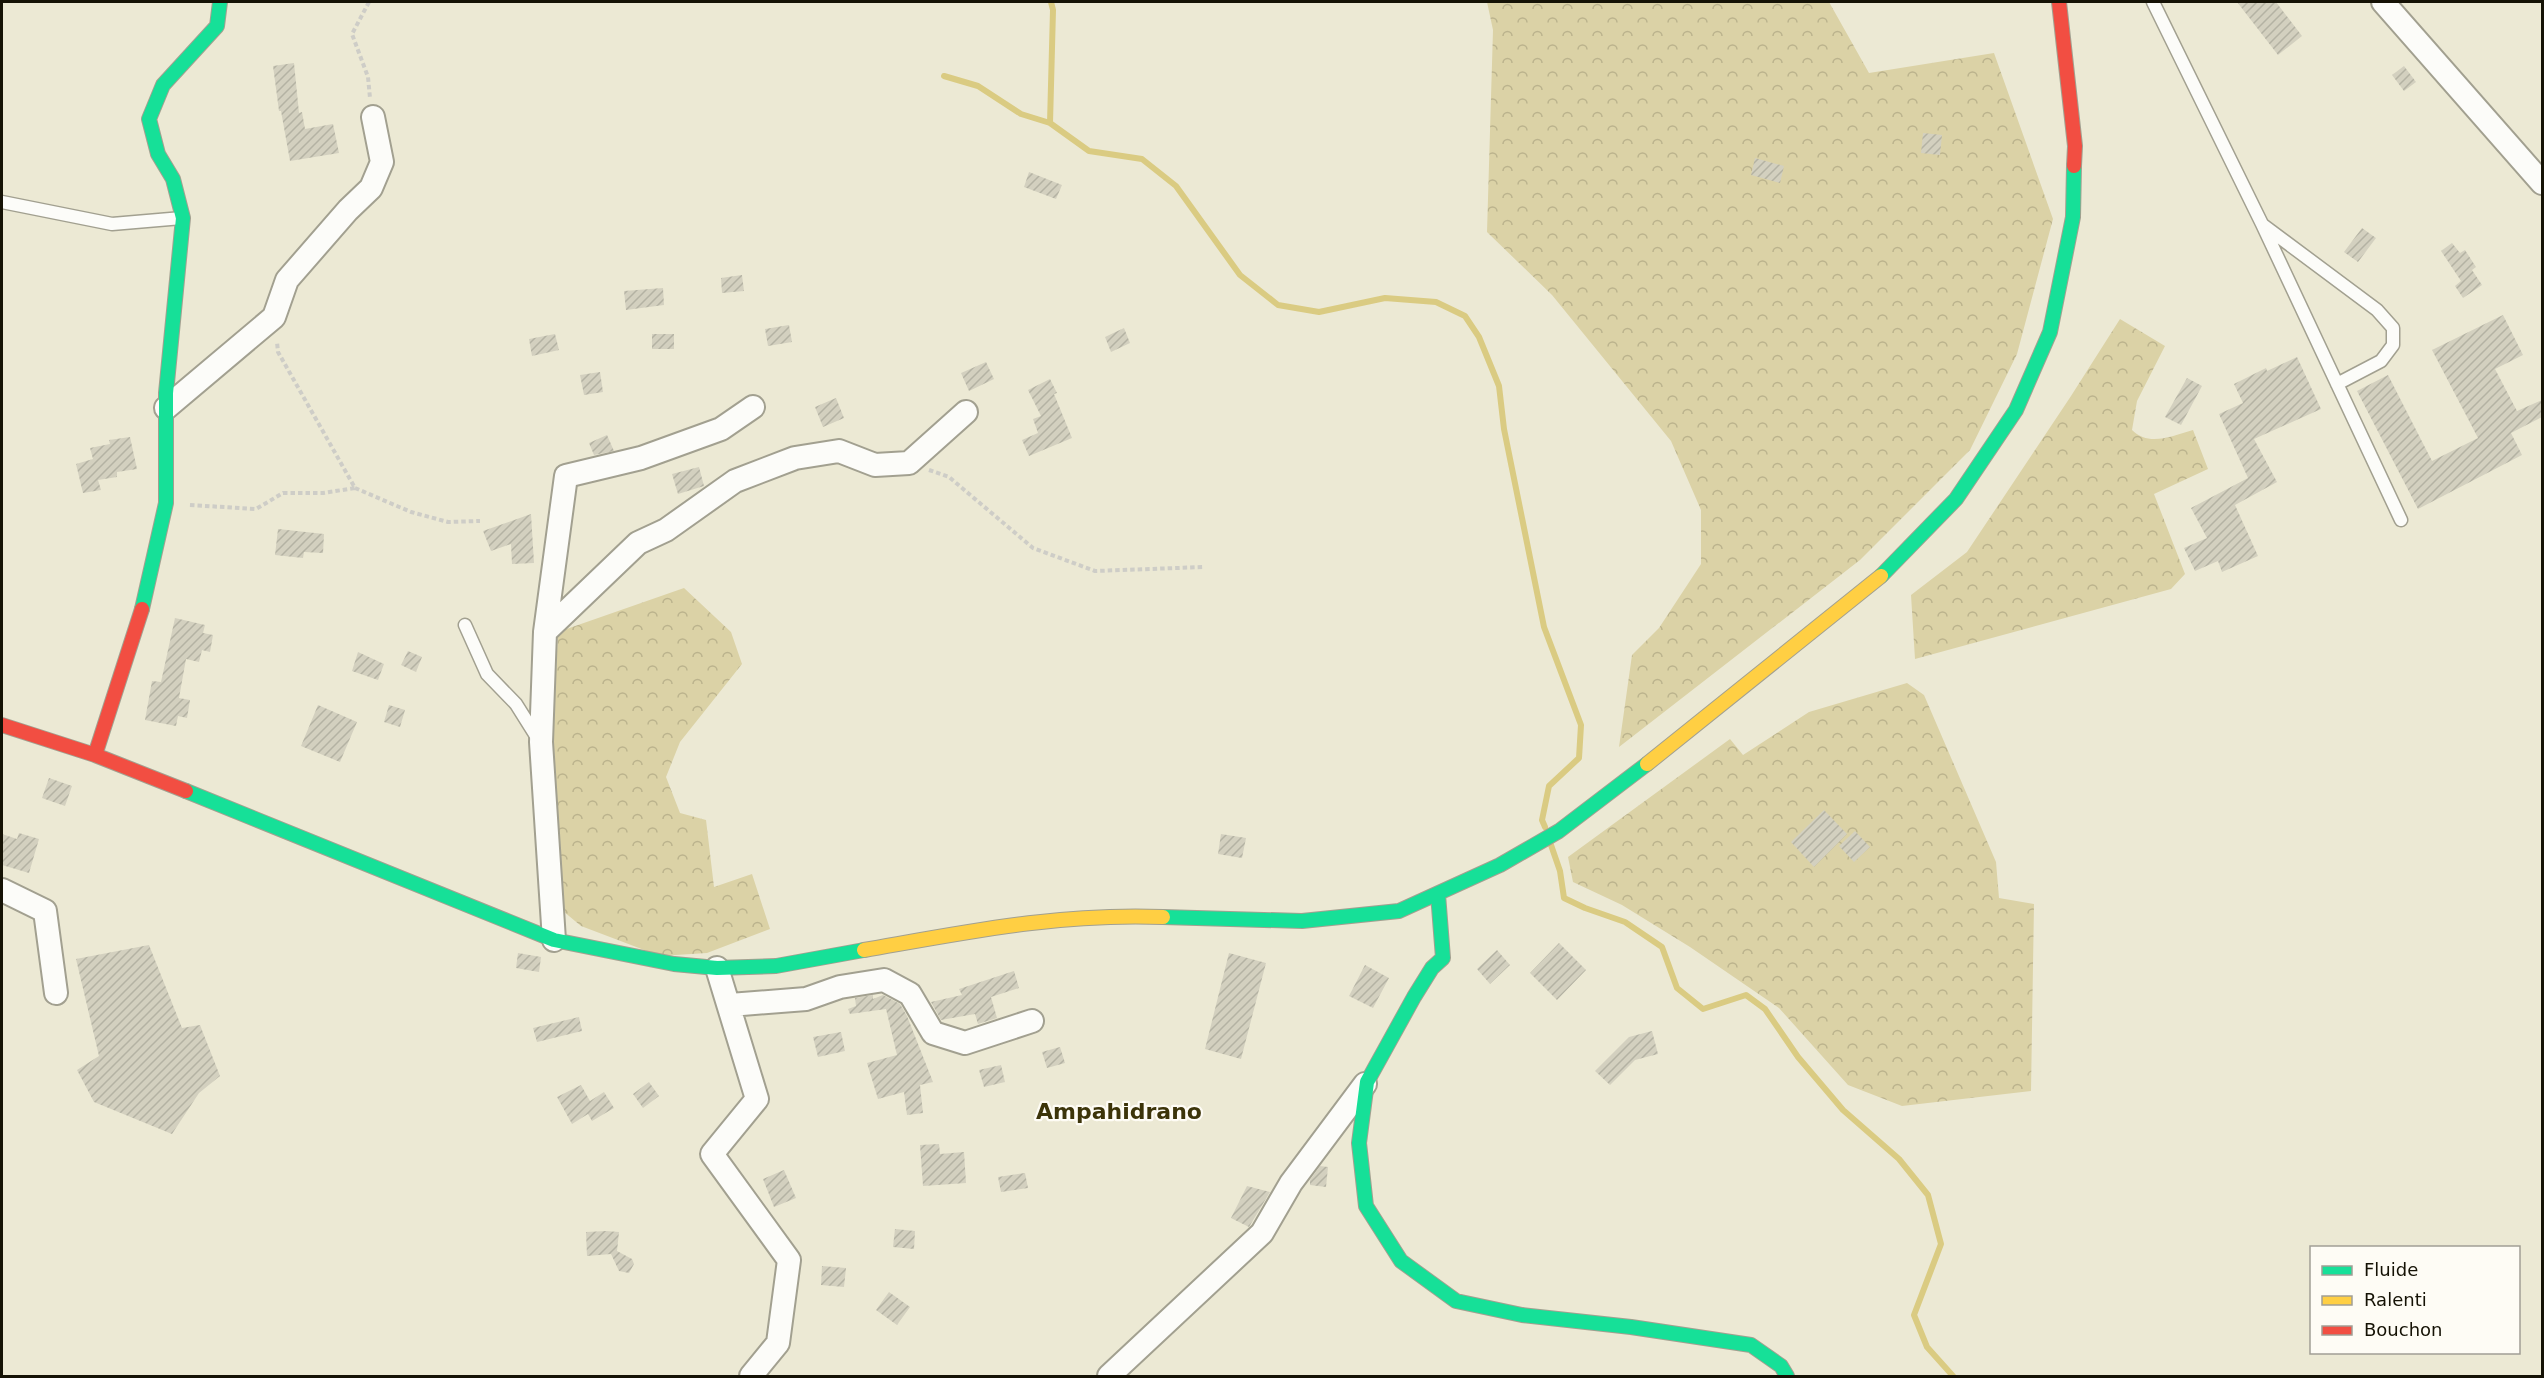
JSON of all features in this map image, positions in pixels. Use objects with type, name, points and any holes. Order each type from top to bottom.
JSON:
[{"type":"street","points":[[95,755],[147,595],[166,503],[166,408],[183,218],[172,179],[158,154],[149,119],[163,85],[217,26],[220,2]]},
{"type":"street","points":[[2,725],[95,755],[554,940],[674,964],[717,968],[776,966],[1010,924],[1074,917],[1140,916],[1302,921],[1341,919],[1399,911],[1500,865],[1534,843],[1559,831],[1878,579],[1956,499],[2016,410],[2050,332],[2073,218],[2075,146],[2059,2]]},
{"type":"street","points":[[2383,2],[2542,183]]},
{"type":"street","points":[[166,408],[274,317],[287,280],[348,210],[371,188],[382,162],[373,117]]},
{"type":"street","points":[[554,940],[541,742],[545,632],[566,476],[641,458],[721,429],[753,407]]},
{"type":"street","points":[[545,632],[637,544],[666,530],[735,481],[795,458],[839,451],[875,465],[909,464],[966,412]]},
{"type":"street","points":[[2,890],[45,911],[56,993]]},
{"type":"street","points":[[1109,1377],[1262,1233],[1291,1183],[1367,1082],[1414,997],[1432,968],[1443,958],[1438,894]]},
{"type":"street","points":[[717,968],[757,1099],[712,1154],[789,1260],[778,1343],[751,1377]]},
{"type":"street","points":[[730,1005],[806,999],[840,987],[884,980],[910,994],[933,1033],[965,1043],[1032,1021]]},
{"type":"street","points":[[1367,1082],[1359,1143],[1366,1206],[1401,1261],[1456,1301],[1522,1315],[1751,1345],[1781,1366],[1787,1377]]},
{"type":"lane","points":[[2153,2],[2262,224],[2401,520]]},
{"type":"lane","points":[[2,202],[112,224],[183,218]]},
{"type":"lane","points":[[2262,224],[2377,310],[2394,328],[2393,345],[2381,361],[2337,384]]},
{"type":"lane","points":[[465,625],[488,674],[516,704],[541,742]]},
{"type":"path","points":[[369,2],[352,34],[368,77],[373,117]]},
{"type":"path","points":[[274,317],[278,352],[355,488]]},
{"type":"path","points":[[909,464],[949,477],[1033,548],[1095,571],[1204,567]]},
{"type":"path","points":[[166,503],[256,509],[283,493],[323,493],[355,488],[411,512],[448,522],[480,521]]},
{"type":"green space","points":[[1487,2],[1829,2],[1869,73],[1994,53],[2053,219],[2017,354],[1970,450],[1860,560],[1619,747],[1632,655],[1659,628],[1701,564],[1701,510],[1671,441],[1552,295],[1487,232],[1493,30]]},
{"type":"green space","points":[[2120,319],[2165,346],[2137,401],[2132,430],[2146,438],[2161,439],[2193,430],[2208,469],[2154,494],[2185,574],[2171,589],[1915,659],[1911,595],[1967,552]]},
{"type":"green space","points":[[684,588],[731,632],[742,664],[680,742],[666,777],[680,813],[706,820],[714,887],[752,874],[770,929],[707,953],[660,956],[581,926],[563,911],[553,731],[558,632]]},
{"type":"green space","points":[[1907,683],[1924,695],[1996,862],[1999,898],[2034,904],[2031,1091],[1902,1106],[1848,1085],[1779,1008],[1690,947],[1622,905],[1573,882],[1568,857],[1730,739],[1743,755],[1809,712]]},
{"type":"building","points":[[2237,2],[2276,2],[2302,36],[2278,55]]},
{"type":"building","points":[[294,63],[299,113],[302,112],[305,129],[333,124],[339,153],[290,161],[281,111],[279,111],[273,66]]},
{"type":"building","points":[[2404,66],[2416,82],[2404,91],[2392,75]]},
{"type":"building","points":[[1923,133],[1942,135],[1940,155],[1921,153]]},
{"type":"building","points":[[1755,158],[1784,166],[1780,183],[1751,175]]},
{"type":"building","points":[[1029,172],[1062,185],[1056,199],[1024,187]]},
{"type":"building","points":[[2362,228],[2376,238],[2358,262],[2344,252]]},
{"type":"building","points":[[2452,243],[2460,253],[2465,250],[2476,267],[2472,270],[2482,285],[2463,298],[2455,286],[2461,281],[2441,251]]},
{"type":"building","points":[[742,275],[744,291],[722,293],[721,278]]},
{"type":"building","points":[[663,288],[664,305],[626,310],[624,291]]},
{"type":"building","points":[[2503,315],[2523,355],[2495,369],[2517,411],[2542,400],[2542,417],[2511,433],[2522,455],[2418,509],[2357,391],[2388,375],[2432,461],[2478,438],[2432,350]]},
{"type":"building","points":[[789,325],[792,342],[768,346],[765,329]]},
{"type":"building","points":[[1124,328],[1130,343],[1111,352],[1105,337]]},
{"type":"building","points":[[555,334],[559,350],[532,356],[529,339]]},
{"type":"building","points":[[652,334],[674,334],[674,349],[652,349]]},
{"type":"building","points":[[2297,357],[2321,409],[2254,439],[2277,482],[2235,505],[2258,556],[2222,572],[2218,561],[2195,571],[2184,548],[2207,538],[2191,508],[2248,478],[2219,414],[2243,403],[2234,384],[2266,368],[2267,371]]},
{"type":"building","points":[[986,362],[994,379],[969,391],[961,373]]},
{"type":"building","points":[[600,372],[603,392],[584,395],[580,375]]},
{"type":"building","points":[[2187,378],[2202,386],[2181,425],[2165,417]]},
{"type":"building","points":[[1050,379],[1072,438],[1029,456],[1022,440],[1038,433],[1033,419],[1041,416],[1028,390]]},
{"type":"building","points":[[836,398],[844,418],[823,427],[815,407]]},
{"type":"building","points":[[607,435],[614,451],[594,455],[589,443]]},
{"type":"building","points":[[130,437],[137,469],[117,472],[117,477],[98,480],[101,490],[83,493],[76,464],[93,459],[90,448],[110,444],[109,440]]},
{"type":"building","points":[[699,467],[704,486],[678,494],[672,474]]},
{"type":"building","points":[[531,514],[534,563],[512,564],[511,544],[491,551],[483,531]]},
{"type":"building","points":[[278,529],[324,534],[323,553],[304,552],[303,558],[275,555]]},
{"type":"building","points":[[175,618],[205,625],[203,633],[213,635],[210,652],[202,650],[199,662],[186,659],[179,698],[190,700],[187,718],[178,716],[176,726],[145,720],[152,681],[161,682]]},
{"type":"building","points":[[408,651],[422,657],[416,672],[401,665]]},
{"type":"building","points":[[358,652],[384,664],[378,680],[352,671]]},
{"type":"building","points":[[318,705],[357,722],[340,762],[301,746]]},
{"type":"building","points":[[389,705],[405,710],[400,727],[384,722]]},
{"type":"building","points":[[49,778],[72,786],[65,806],[42,798]]},
{"type":"building","points":[[1824,810],[1847,834],[1814,867],[1791,842]]},
{"type":"building","points":[[1855,831],[1870,847],[1854,862],[1839,846]]},
{"type":"building","points":[[19,833],[39,839],[29,873],[2,865],[2,834],[17,839]]},
{"type":"building","points":[[1221,834],[1246,838],[1242,858],[1218,854]]},
{"type":"building","points":[[1559,943],[1586,970],[1557,1000],[1530,973]]},
{"type":"building","points":[[149,945],[182,1028],[200,1025],[220,1076],[199,1093],[172,1134],[94,1102],[77,1070],[99,1056],[76,959]]},
{"type":"building","points":[[1497,950],[1510,965],[1490,984],[1477,969]]},
{"type":"building","points":[[518,953],[541,957],[539,972],[516,968]]},
{"type":"building","points":[[1229,953],[1266,963],[1241,1059],[1205,1049]]},
{"type":"building","points":[[1365,965],[1389,978],[1373,1008],[1349,996]]},
{"type":"building","points":[[1014,971],[1019,988],[991,997],[997,1018],[978,1024],[975,1014],[941,1020],[931,1002],[962,995],[959,989]]},
{"type":"building","points":[[873,995],[873,999],[883,995],[900,1004],[907,1016],[933,1082],[920,1085],[923,1113],[907,1115],[904,1092],[878,1099],[867,1063],[897,1055],[886,1009],[850,1014],[848,1009],[856,1006],[855,998]]},
{"type":"building","points":[[579,1017],[582,1031],[537,1042],[533,1028]]},
{"type":"building","points":[[1652,1031],[1658,1054],[1635,1060],[1610,1085],[1595,1071],[1629,1037]]},
{"type":"building","points":[[841,1032],[845,1051],[818,1057],[813,1037]]},
{"type":"building","points":[[1060,1047],[1065,1063],[1047,1068],[1042,1052]]},
{"type":"building","points":[[1001,1065],[1005,1082],[984,1087],[979,1070]]},
{"type":"building","points":[[649,1082],[659,1096],[643,1108],[633,1094]]},
{"type":"building","points":[[581,1085],[590,1101],[604,1092],[614,1108],[592,1121],[588,1114],[572,1124],[557,1097]]},
{"type":"building","points":[[939,1144],[940,1154],[964,1152],[966,1183],[923,1186],[920,1145]]},
{"type":"building","points":[[1320,1166],[1328,1167],[1326,1187],[1310,1185],[1310,1180]]},
{"type":"building","points":[[784,1170],[796,1198],[774,1207],[763,1179]]},
{"type":"building","points":[[1025,1173],[1028,1188],[1001,1192],[998,1177]]},
{"type":"building","points":[[1247,1186],[1270,1192],[1249,1227],[1231,1218]]},
{"type":"building","points":[[895,1229],[915,1231],[914,1249],[893,1247]]},
{"type":"building","points":[[586,1232],[619,1232],[617,1251],[632,1259],[634,1264],[629,1273],[619,1271],[611,1254],[587,1256]]},
{"type":"building","points":[[822,1266],[846,1268],[844,1287],[821,1285]]},
{"type":"building","points":[[889,1292],[910,1307],[897,1325],[876,1310]]},
{"type":"waterway","points":[[1050,123],[1053,10],[1051,2]]},
{"type":"waterway","points":[[944,76],[978,86],[1021,114],[1050,123],[1089,151],[1142,159],[1176,186],[1240,275],[1278,305],[1319,312],[1385,298],[1436,302],[1465,316],[1479,337],[1499,386],[1504,429],[1544,627],[1581,725],[1579,758],[1549,786],[1542,820],[1545,827]]},
{"type":"waterway","points":[[1551,845],[1560,871],[1564,898],[1625,922],[1662,947],[1677,988],[1703,1009],[1746,995],[1765,1009],[1798,1057],[1843,1110],[1899,1159],[1928,1195],[1941,1244],[1914,1315],[1927,1347],[1953,1376]]},
{"type":"traffic: fast","points":[[142,609],[166,503],[166,393],[183,218],[173,179],[158,154],[149,119],[163,85],[217,26],[220,2]]},
{"type":"traffic: fast","points":[[1881,576],[1956,499],[2016,410],[2050,332],[2073,217],[2074,166]]},
{"type":"traffic: fast","points":[[1163,917],[1302,921],[1399,911],[1500,865],[1559,831],[1647,764]]},
{"type":"traffic: fast","points":[[186,791],[554,940],[674,964],[717,968],[776,966],[864,950]]},
{"type":"traffic: fast","points":[[1438,894],[1443,958],[1432,968],[1414,997],[1367,1082],[1359,1143],[1366,1206],[1401,1261],[1456,1301],[1522,1315],[1631,1327],[1751,1345],[1781,1366],[1787,1376]]},
{"type":"traffic: slow","points":[[1647,764],[1881,576]]},
{"type":"traffic: slow","points":[[864,950],[1049,921],[1163,917]]},
{"type":"traffic: jam","points":[[2059,2],[2075,146],[2074,166]]},
{"type":"traffic: jam","points":[[95,755],[142,609]]},
{"type":"traffic: jam","points":[[2,725],[95,755],[186,791]]},
{"type":"district","name":"Ampahidrano","points":[[1119,1111]]}]
